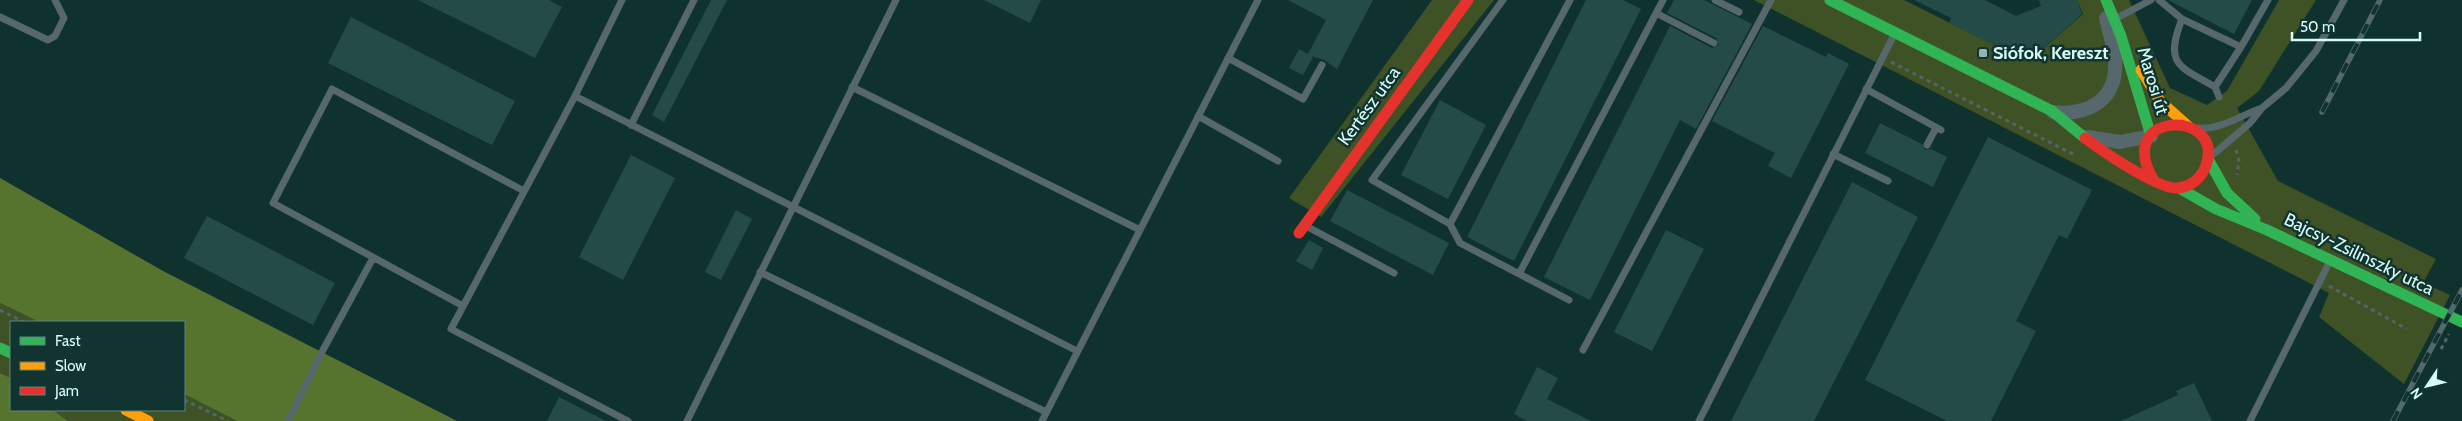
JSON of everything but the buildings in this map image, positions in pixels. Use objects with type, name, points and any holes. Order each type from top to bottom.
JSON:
[{"type":"street","name":"Kertész utca","points":[[1302,229],[1468,0]]},
{"type":"street","points":[[1830,0],[2052,111],[2115,160],[2166,186],[2179,188],[2197,180],[2204,171],[2208,158],[2205,142],[2199,134],[2190,127],[2178,124],[2168,125],[2151,136],[2120,142],[2085,136]]},
{"type":"street","points":[[2052,111],[2078,113],[2094,106],[2107,93],[2112,83],[2115,59],[2102,0]]},
{"type":"street","name":"Marosi út","points":[[2106,0],[2121,36],[2151,136]]},
{"type":"street","name":"Marosi út","points":[[2121,36],[2131,49],[2160,101],[2190,127]]},
{"type":"street","points":[[2151,136],[2146,145],[2144,156],[2146,169],[2153,179]]},
{"type":"street","name":"Bajcsy-Zsilinszky utca","points":[[2208,158],[2218,182],[2231,198],[2268,230]]},
{"type":"street","name":"Bajcsy-Zsilinszky utca","points":[[2179,188],[2216,209],[2268,230],[2462,322]]},
{"type":"street","points":[[128,411],[148,421]]},
{"type":"lane","points":[[0,17],[48,40],[56,36],[64,18],[54,0]]},
{"type":"lane","points":[[622,0],[575,96],[451,329],[628,421]]},
{"type":"lane","points":[[631,125],[694,0]]},
{"type":"lane","points":[[687,421],[792,206],[896,0]]},
{"type":"lane","points":[[1042,421],[1258,0]]},
{"type":"lane","points":[[1503,0],[1372,180],[1450,224],[1460,244],[1569,300]]},
{"type":"lane","points":[[1450,224],[1570,0]]},
{"type":"lane","points":[[1715,0],[1739,12]]},
{"type":"lane","points":[[1583,350],[1771,0]]},
{"type":"lane","points":[[2114,20],[2151,0]]},
{"type":"lane","points":[[2159,0],[2182,20],[2241,47]]},
{"type":"lane","points":[[2215,87],[2268,0]]},
{"type":"lane","points":[[2208,158],[2250,123],[2262,108],[2286,88],[2316,51],[2344,0]]},
{"type":"lane","points":[[1519,274],[1661,1]]},
{"type":"lane","points":[[1656,13],[1714,43]]},
{"type":"lane","points":[[2182,20],[2173,41],[2173,50],[2177,61],[2182,67],[2215,87],[2219,97]]},
{"type":"lane","points":[[1699,421],[1896,32]]},
{"type":"lane","points":[[1228,58],[1303,99],[1322,66]]},
{"type":"lane","points":[[852,87],[1140,230]]},
{"type":"lane","points":[[463,306],[273,203],[332,89],[524,191]]},
{"type":"lane","points":[[1866,89],[1938,129],[1927,145]]},
{"type":"lane","points":[[575,96],[1078,351]]},
{"type":"lane","points":[[2190,127],[2210,129],[2262,108]]},
{"type":"lane","points":[[1198,116],[1278,161]]},
{"type":"lane","points":[[1833,154],[1888,181]]},
{"type":"lane","points":[[1302,229],[1394,274]]},
{"type":"lane","points":[[288,421],[323,350],[374,258]]},
{"type":"lane","points":[[2250,421],[2330,260]]},
{"type":"lane","points":[[760,272],[1046,412]]},
{"type":"path","points":[[0,310],[22,321]]},
{"type":"path","points":[[185,400],[228,421]]},
{"type":"green space","points":[[1432,0],[1494,0],[1321,217],[1289,198]]},
{"type":"green space","points":[[1754,0],[1904,0],[2028,62],[2083,14],[2077,0],[2129,0],[2170,88],[2207,105],[2227,91],[2279,0],[2316,0],[2259,91],[2237,108],[2278,181],[2436,259],[2423,283],[2450,295],[2404,384],[2319,317],[2329,293]]},
{"type":"green space","points":[[0,178],[163,271],[457,421],[237,421],[185,395],[185,321],[37,321],[0,303]]},
{"type":"green space","points":[[0,303],[37,321],[10,321],[10,378],[0,373]]},
{"type":"green space","points":[[0,373],[10,378],[10,411],[54,411],[68,421],[0,421]]},
{"type":"green space","points":[[185,395],[237,421],[68,421],[54,411],[185,411]]},
{"type":"railway","points":[[2322,112],[2380,0]]},
{"type":"railway","points":[[2393,421],[2462,290]]},
{"type":"traffic: fast","points":[[1830,0],[2052,111],[2085,138]]},
{"type":"traffic: fast","points":[[2106,0],[2121,36],[2151,136]]},
{"type":"traffic: fast","points":[[2208,159],[2227,193],[2255,219]]},
{"type":"traffic: fast","points":[[2179,188],[2216,209],[2267,230],[2462,322]]},
{"type":"traffic: fast","points":[[0,348],[10,353]]},
{"type":"traffic: slow","points":[[2141,70],[2160,101],[2189,127]]},
{"type":"traffic: slow","points":[[128,411],[148,421]]},
{"type":"traffic: jam","points":[[1299,233],[1468,0]]},
{"type":"traffic: jam","points":[[2085,138],[2117,160],[2158,183],[2178,188],[2194,182],[2205,168],[2208,149],[2201,135],[2189,127],[2173,125],[2158,129],[2148,139],[2145,156],[2153,179]]},
{"type":"place","name":"Siófok, Kereszt","points":[[1983,53]]}]
